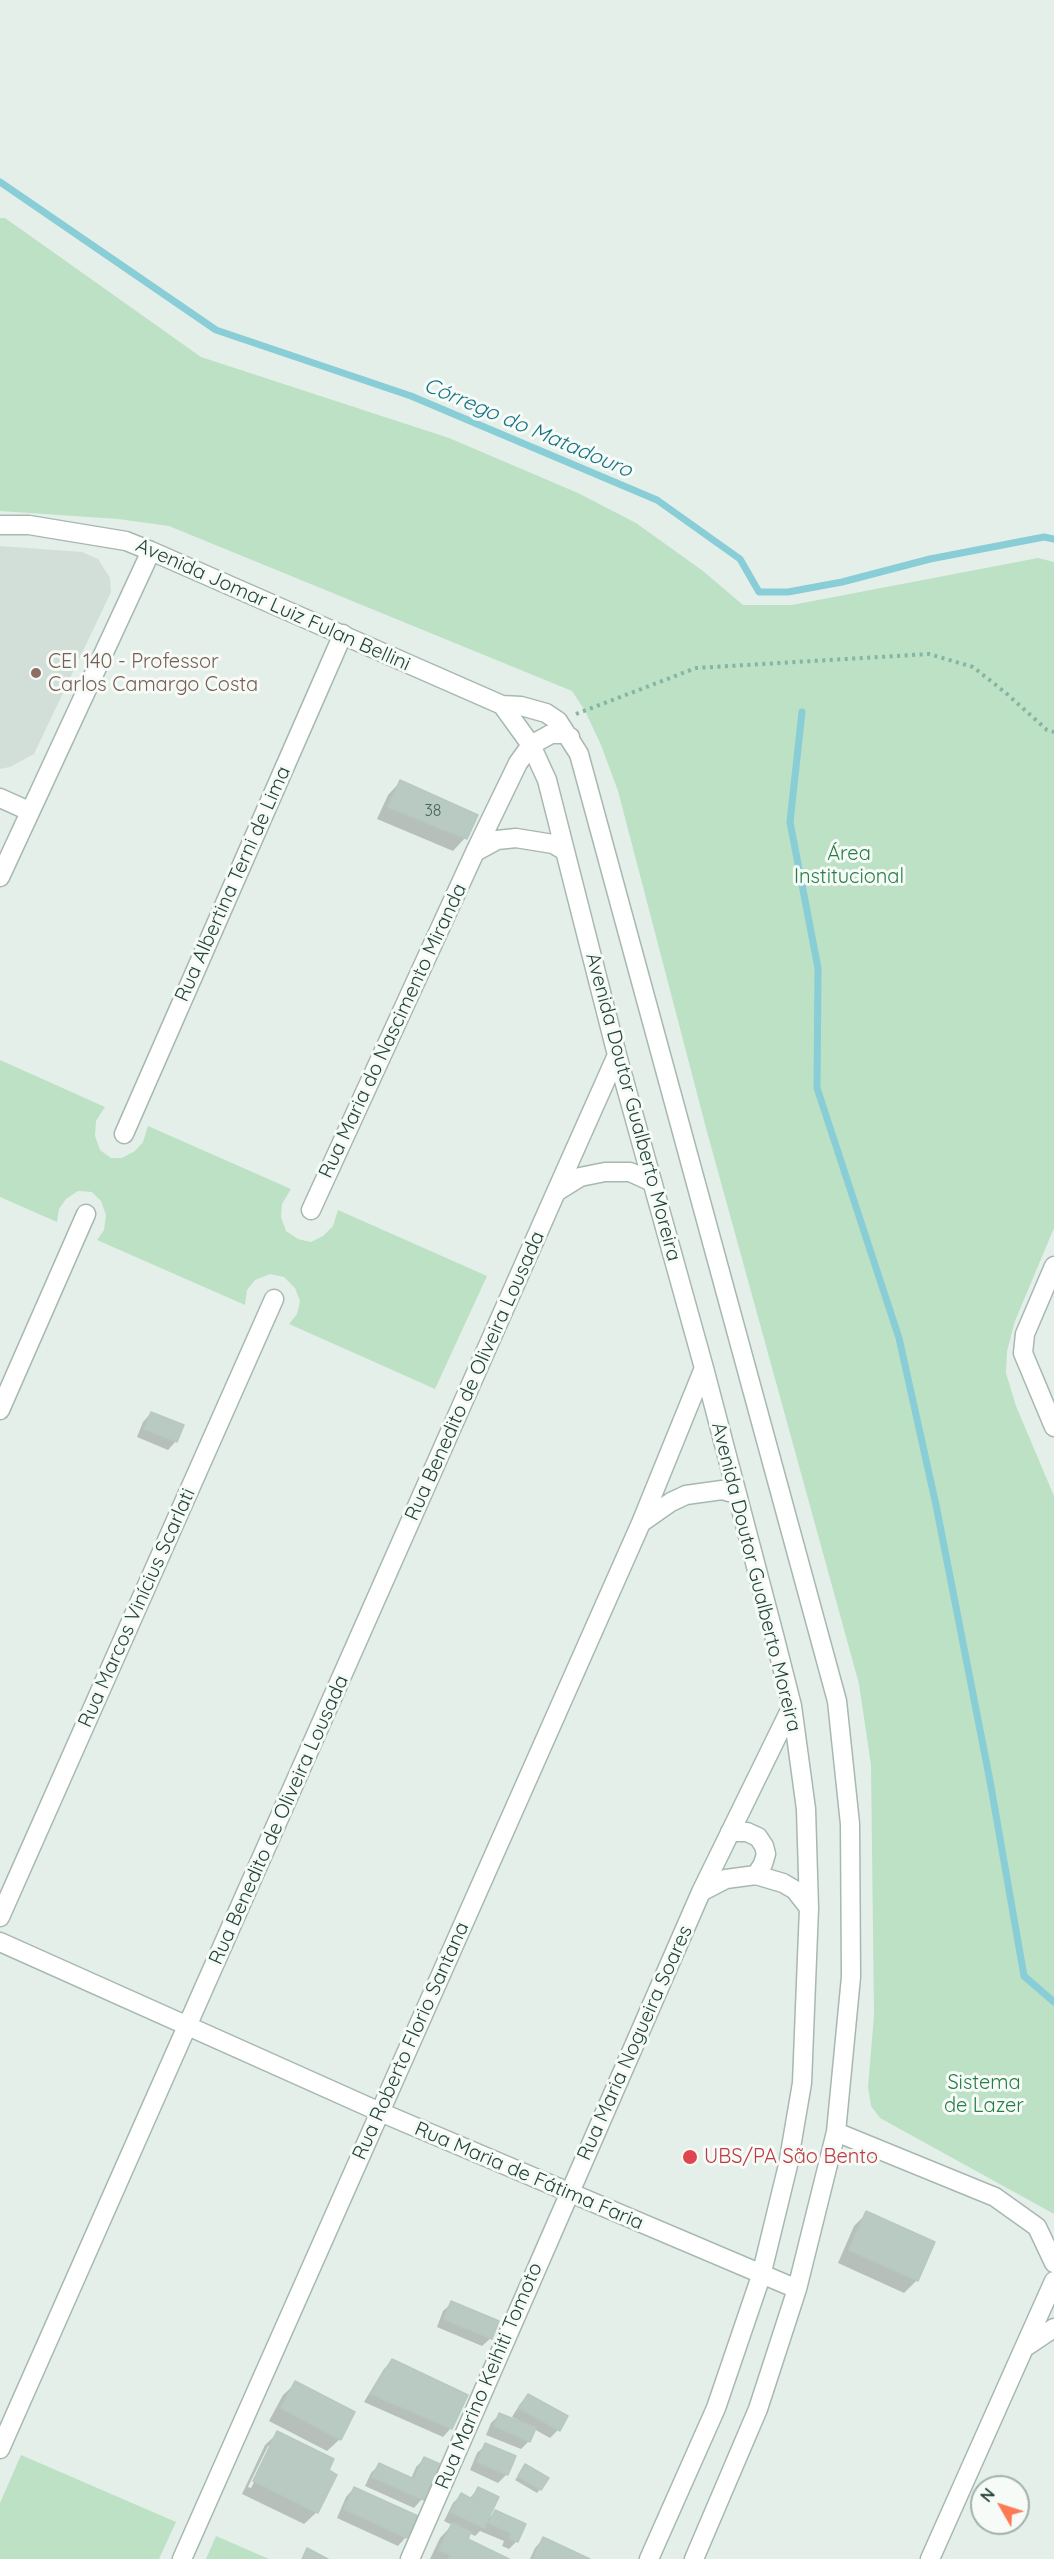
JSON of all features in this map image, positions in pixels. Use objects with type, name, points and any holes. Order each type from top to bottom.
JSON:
[{"type":"street","name":"Avenida Jomar Luiz Fulan Bellini","points":[[0,525],[29,525],[126,541],[502,705]]},
{"type":"street","points":[[0,878],[151,550]]},
{"type":"street","name":"Rua Albertina Terni de Lima","points":[[124,1134],[343,634]]},
{"type":"street","points":[[502,705],[533,709],[558,721]]},
{"type":"street","name":"Avenida Doutor Gualberto Moreira","points":[[502,705],[531,745],[547,780],[617,1055],[704,1368],[792,1706],[806,1809],[809,1908],[802,2083],[788,2165],[761,2276],[716,2408],[649,2559]]},
{"type":"street","points":[[516,724],[525,727],[533,723],[536,714],[533,709]]},
{"type":"street","name":"Avenida Doutor Gualberto Moreira","points":[[558,721],[579,754],[837,1701],[850,1824],[851,1977],[836,2132],[797,2289],[758,2409],[694,2559]]},
{"type":"street","points":[[531,745],[551,734],[563,734],[570,737]]},
{"type":"street","name":"Rua Maria do Nascimento Miranda","points":[[311,1210],[475,852],[518,763],[531,745]]},
{"type":"street","points":[[0,798],[29,811]]},
{"type":"street","points":[[475,852],[497,840],[516,838],[553,844],[565,851]]},
{"type":"street","name":"Rua Benedito de Oliveira Lousada","points":[[0,2449],[617,1055]]},
{"type":"street","points":[[556,1192],[580,1177],[605,1172],[630,1172],[652,1182]]},
{"type":"street","points":[[0,1410],[86,1215]]},
{"type":"street","points":[[1054,1266],[1025,1334],[1023,1353],[1054,1427]]},
{"type":"street","name":"Rua Marcos Vinícius Scarlati","points":[[0,1917],[274,1299]]},
{"type":"street","name":"Rua Roberto Florio Santana","points":[[182,2559],[641,1523],[704,1368]]},
{"type":"street","points":[[641,1523],[671,1502],[686,1495],[722,1490],[737,1494]]},
{"type":"street","name":"Rua Maria Nogueira Soares","points":[[568,2193],[701,1892],[792,1706]]},
{"type":"street","points":[[730,1832],[747,1832],[758,1837],[764,1846],[766,1854],[756,1875]]},
{"type":"street","points":[[701,1892],[726,1879],[756,1875],[783,1883],[795,1890],[809,1908]]},
{"type":"street","name":"Rua Maria de Fátima Faria","points":[[0,1942],[380,2112],[761,2276],[797,2289]]},
{"type":"street","points":[[836,2132],[995,2197],[1037,2228],[1054,2263]]},
{"type":"street","name":"Rua Marino Keihiti Tomoto","points":[[410,2559],[568,2193]]},
{"type":"street","points":[[930,2559],[1054,2280]]},
{"type":"street","points":[[1024,2348],[1054,2328]]},
{"type":"path","points":[[558,721],[696,668],[929,654],[973,667],[1047,730],[1054,732]]},
{"type":"shaded area","name":"CEI 140 - Professor Carlos Camargo Costa","points":[[0,546],[82,552],[98,559],[110,578],[111,592],[34,754],[10,767],[0,769]]},
{"type":"green space","name":"Área Institucional","points":[[0,218],[5,218],[201,357],[449,438],[578,493],[636,523],[703,571],[743,605],[792,605],[1038,558],[1054,562],[1054,1228],[1015,1321],[1007,1351],[1006,1373],[1016,1406],[1054,1496],[1054,2214],[880,2118],[871,2106],[868,2087],[874,2015],[871,1765],[859,1684],[706,1128],[618,791],[601,745],[585,711],[572,691],[169,526],[118,519],[0,511]]},
{"type":"green space","points":[[0,1060],[105,1107],[96,1121],[95,1136],[100,1150],[111,1158],[122,1158],[135,1151],[143,1142],[148,1126],[291,1189],[282,1204],[281,1217],[286,1231],[298,1239],[311,1242],[323,1236],[333,1226],[338,1210],[487,1276],[435,1389],[289,1324],[297,1314],[300,1301],[295,1288],[284,1277],[270,1274],[255,1280],[247,1290],[245,1305],[97,1240],[104,1230],[106,1215],[101,1201],[92,1192],[78,1191],[66,1199],[59,1209],[57,1222],[0,1197]]},
{"type":"green space","points":[[21,2455],[176,2522],[159,2559],[0,2559],[0,2503]]},
{"type":"green space","points":[[216,2536],[269,2559],[206,2559]]},
{"type":"building","points":[[400,780],[478,815],[467,839],[388,807]]},
{"type":"building","points":[[151,1412],[184,1425],[177,1442],[144,1429]]},
{"type":"building","points":[[866,2211],[935,2242],[918,2281],[849,2250]]},
{"type":"building","points":[[451,2301],[499,2321],[492,2339],[444,2319]]},
{"type":"building","points":[[392,2359],[468,2395],[452,2429],[371,2394]]},
{"type":"building","points":[[295,2381],[355,2412],[341,2440],[281,2408]]},
{"type":"building","points":[[528,2394],[568,2416],[560,2431],[519,2408]]},
{"type":"building","points":[[499,2413],[536,2428],[530,2442],[494,2426]]},
{"type":"building","points":[[277,2431],[334,2459],[329,2470],[337,2475],[318,2513],[253,2481]]},
{"type":"building","points":[[485,2443],[516,2456],[508,2475],[477,2462]]},
{"type":"building","points":[[424,2457],[440,2464],[424,2500],[372,2477],[379,2463],[414,2479]]},
{"type":"building","points":[[525,2464],[549,2478],[541,2490],[518,2476]]},
{"type":"building","points":[[354,2487],[418,2516],[407,2538],[344,2509]]},
{"type":"building","points":[[478,2487],[499,2497],[484,2528],[451,2512],[461,2493],[472,2499]]},
{"type":"building","points":[[495,2510],[526,2524],[518,2542],[509,2538],[511,2533],[489,2523]]},
{"type":"building","points":[[452,2523],[471,2532],[468,2539],[509,2559],[449,2559],[450,2555],[439,2550]]},
{"type":"building","points":[[543,2537],[590,2559],[533,2559]]},
{"type":"building","points":[[307,2548],[328,2559],[302,2559]]},
{"type":"waterway","name":"Córrego do Matadouro","points":[[0,182],[216,330],[411,396],[657,500],[740,559],[759,592],[788,592],[842,582],[930,559],[1044,537],[1054,539]]},
{"type":"waterway","points":[[802,712],[790,822],[818,968],[817,1088],[899,1338],[936,1505],[990,1781],[1024,1976],[1054,2002]]},
{"type":"place","name":"CEI 140 - Professor Carlos Camargo Costa","points":[[36,673]]},
{"type":"place","name":"UBS/PA São Bento","points":[[690,2157]]},
{"type":"park label","name":"Sistema de Lazer","points":[[984,2094]]}]
